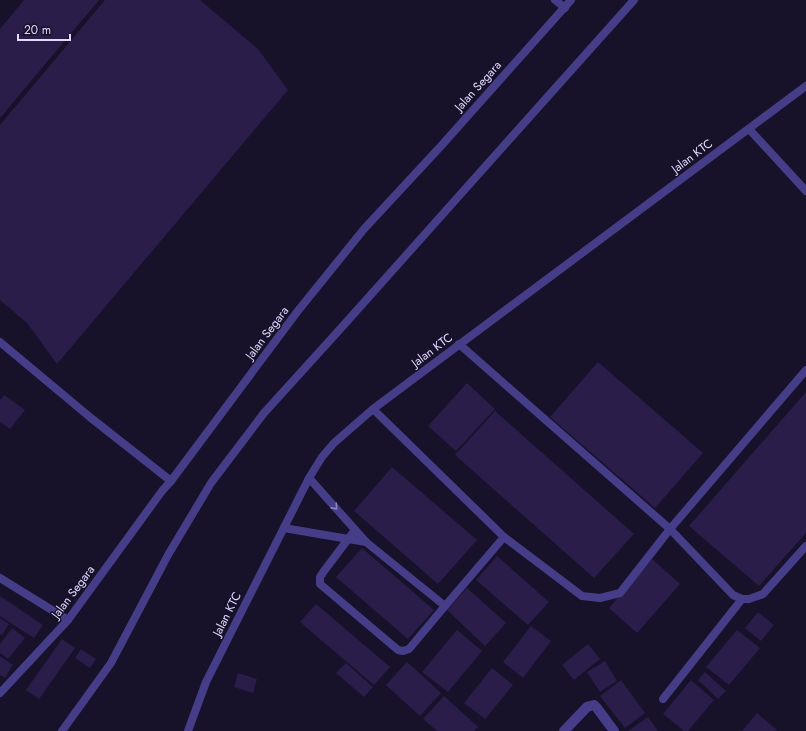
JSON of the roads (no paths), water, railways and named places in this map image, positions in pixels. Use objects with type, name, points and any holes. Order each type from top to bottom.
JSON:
[{"type":"street","points":[[564,731],[587,707],[594,705],[614,731]]},
{"type":"lane","points":[[556,0],[564,8]]},
{"type":"lane","name":"Jalan Segara","points":[[0,693],[68,620],[162,491],[297,312],[364,229],[571,0]]},
{"type":"lane","points":[[62,731],[111,664],[168,555],[211,483],[264,413],[634,0]]},
{"type":"lane","name":"Jalan KTC","points":[[188,731],[206,682],[309,478],[322,457],[334,443],[373,409],[806,86]]},
{"type":"lane","points":[[749,128],[806,192]]},
{"type":"lane","points":[[0,342],[91,418],[171,481]]},
{"type":"lane","points":[[459,344],[670,529],[733,595],[742,599],[749,599],[763,594],[806,546]]},
{"type":"lane","points":[[373,409],[504,537],[582,596],[600,598],[620,593],[670,529],[806,370]]},
{"type":"lane","points":[[309,478],[366,542],[445,606]]},
{"type":"lane","points":[[284,528],[366,542]]},
{"type":"lane","points":[[355,530],[324,571],[320,578],[320,584],[398,650],[403,651],[409,649],[504,537]]},
{"type":"lane","points":[[0,578],[68,620]]},
{"type":"lane","points":[[663,699],[742,599]]}]
